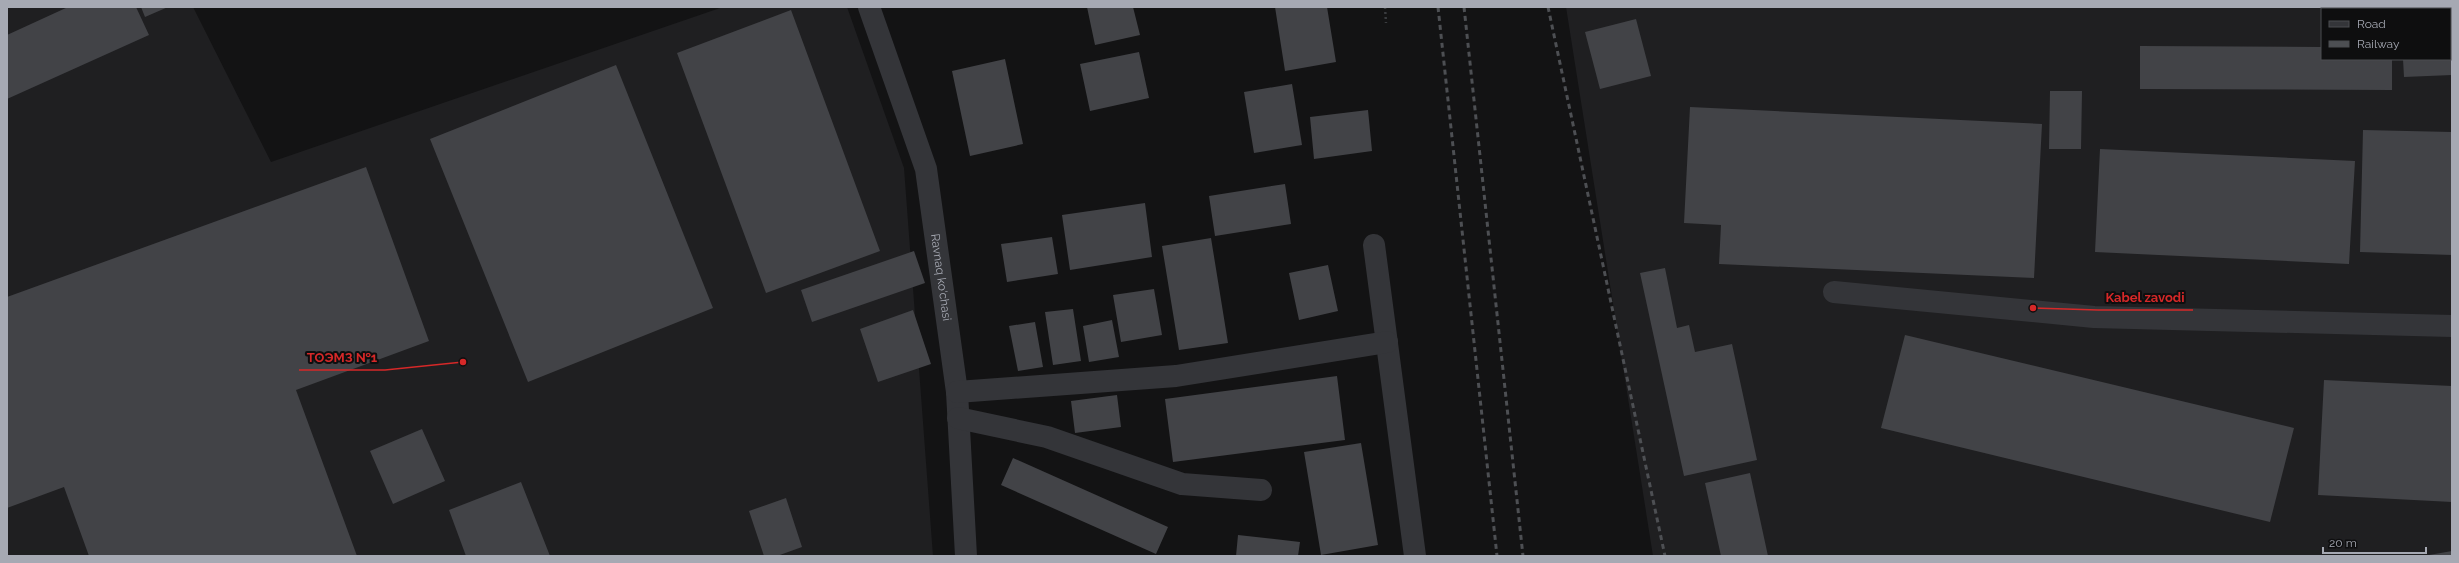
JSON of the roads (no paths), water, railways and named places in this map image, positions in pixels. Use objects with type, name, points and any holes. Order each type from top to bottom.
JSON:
[{"type":"street","name":"Ravnaq ko'chasi","points":[[870,7],[926,169],[957,392],[966,556]]},
{"type":"street","points":[[1374,245],[1415,556]]},
{"type":"street","points":[[1834,292],[2094,317],[2452,326]]},
{"type":"street","points":[[957,392],[1176,376],[1387,342]]},
{"type":"street","points":[[958,418],[1047,437],[1182,484],[1261,490]]},
{"type":"railway","points":[[1438,7],[1497,556]]},
{"type":"railway","points":[[1464,7],[1523,556]]},
{"type":"railway","points":[[1548,7],[1665,556]]},
{"type":"place","name":"Kabel zavodi","points":[[2033,308]]},
{"type":"place","name":"ТОЭМЗ №1","points":[[463,362]]}]
